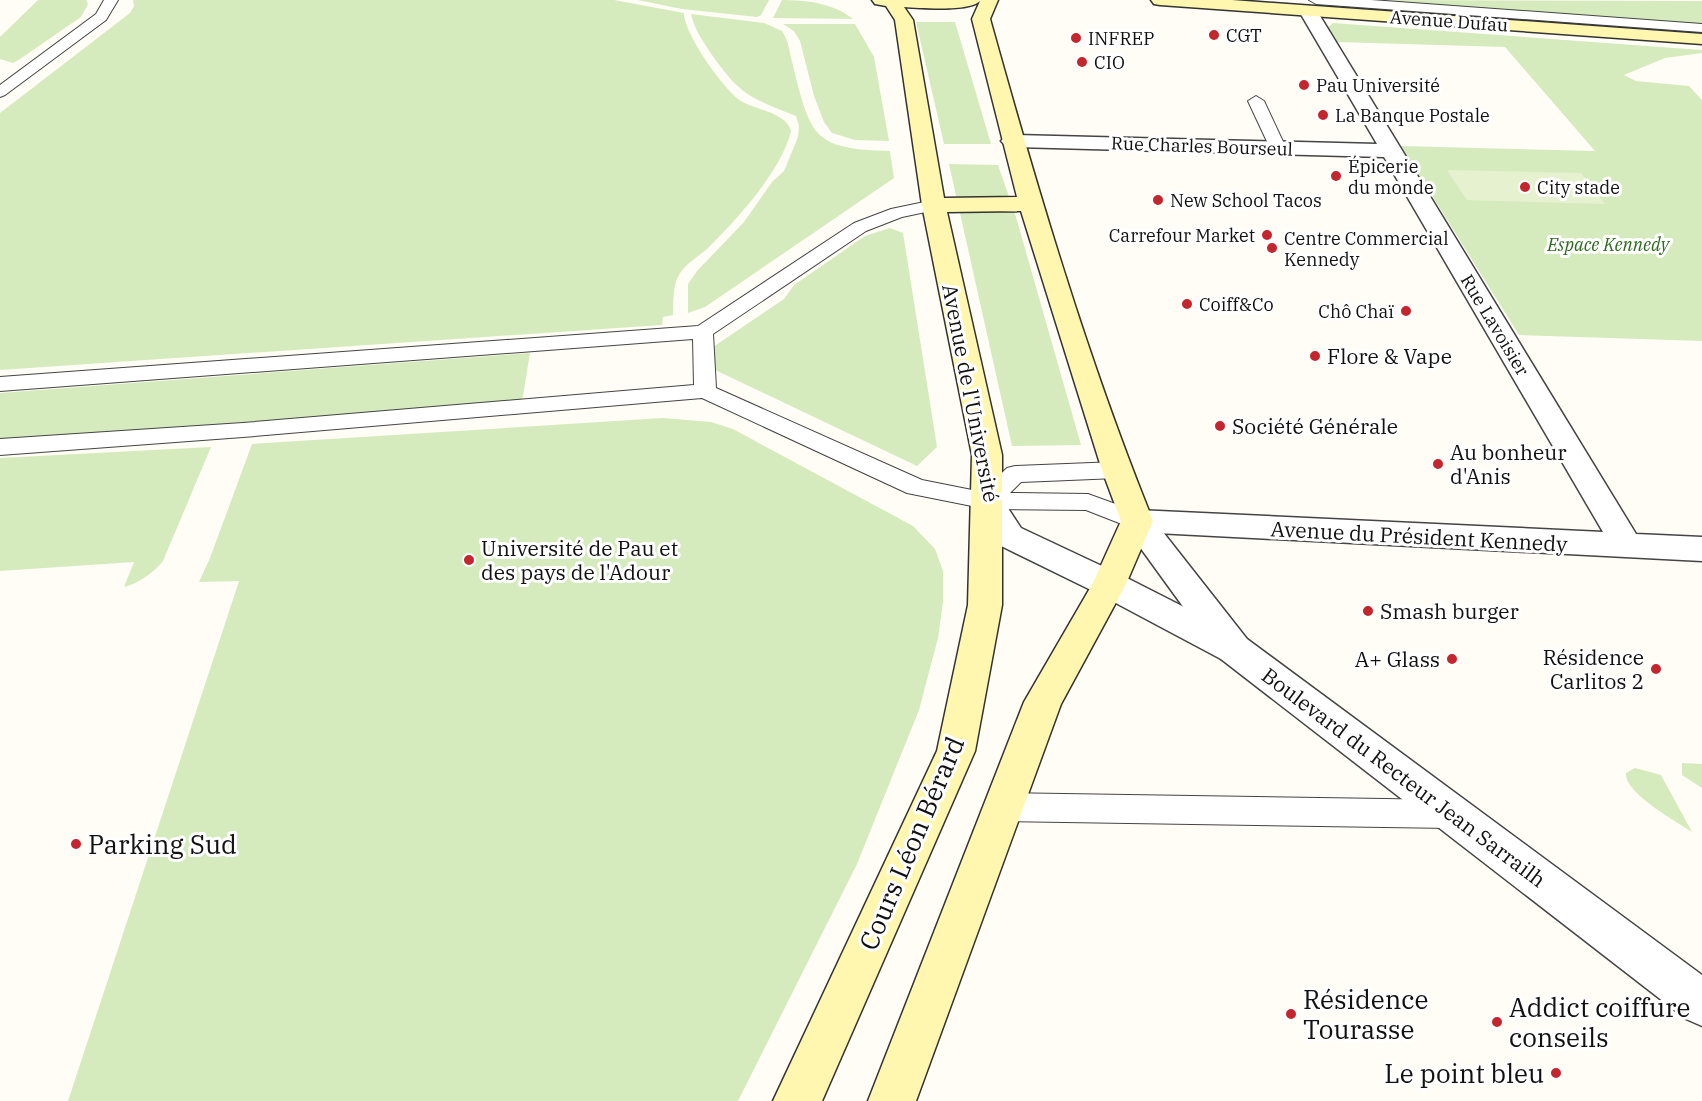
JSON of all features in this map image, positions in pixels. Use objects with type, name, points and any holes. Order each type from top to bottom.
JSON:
[{"type":"main road","points":[[887,1],[929,4],[972,0]]},
{"type":"main road","points":[[892,1101],[1043,702],[1109,584],[1137,521],[1117,470],[1030,204],[1012,141],[981,19],[989,0]]},
{"type":"main road","name":"Avenue Dufau","points":[[1160,0],[1312,5],[1702,39]]},
{"type":"main road","name":"Avenue de l'Université","points":[[887,1],[904,20],[934,205],[987,455],[987,501]]},
{"type":"main road","points":[[934,205],[1030,204]]},
{"type":"main road","name":"Cours Léon Bérard","points":[[797,1101],[956,751],[986,605],[987,501]]},
{"type":"street","name":"Rue Lavoisier","points":[[1312,5],[1391,151],[1627,546]]},
{"type":"street","name":"Rue Charles Bourseul","points":[[1012,141],[1391,151]]},
{"type":"street","name":"Avenue de l'Université","points":[[987,501],[1009,536],[1109,584],[1234,649]]},
{"type":"street","name":"Avenue du Président Kennedy","points":[[1137,521],[1702,549]]},
{"type":"street","name":"Boulevard du Recteur Jean Sarrailh","points":[[1137,521],[1234,649],[1702,1003]]},
{"type":"lane","points":[[0,92],[101,17],[111,0]]},
{"type":"lane","points":[[1312,5],[1702,28]]},
{"type":"lane","points":[[1256,101],[1270,148]]},
{"type":"lane","points":[[1248,116],[1270,148]]},
{"type":"lane","points":[[0,384],[703,332],[860,227],[897,213],[934,205]]},
{"type":"lane","points":[[703,332],[705,391]]},
{"type":"lane","points":[[0,447],[243,430],[705,391],[916,487],[987,501],[1088,502],[1137,521]]},
{"type":"lane","points":[[987,501],[1015,474],[1117,470]]},
{"type":"lane","points":[[1002,807],[1450,814]]},
{"type":"green space","points":[[38,0],[86,0],[88,4],[81,17],[20,59],[13,63],[0,59],[0,37]]},
{"type":"green space","points":[[133,0],[614,0],[684,13],[698,47],[725,86],[741,101],[783,120],[791,131],[778,162],[757,193],[720,236],[680,274],[673,297],[673,315],[663,317],[662,325],[0,370],[0,113],[130,13],[134,6]]},
{"type":"green space","points":[[638,0],[769,0],[761,15],[757,17],[682,9]]},
{"type":"green space","points":[[782,0],[819,3],[837,9],[853,19],[773,18]]},
{"type":"green space","points":[[1371,0],[1702,1],[1702,25]]},
{"type":"green space","points":[[691,14],[764,23],[782,31],[788,44],[799,90],[811,124],[830,142],[864,150],[890,151],[894,178],[705,307],[688,313],[688,284],[697,271],[744,222],[772,182],[784,171],[798,137],[799,126],[796,116],[757,100],[739,88],[722,69],[702,40]]},
{"type":"green space","points":[[916,22],[955,22],[991,144],[944,144]]},
{"type":"green space","name":"Espace Kennedy","points":[[1333,23],[1702,50],[1702,53],[1665,58],[1624,75],[1636,81],[1689,86],[1702,100],[1702,341],[1519,335],[1401,146],[1595,151],[1505,47],[1337,42],[1328,27]]},
{"type":"green space","points":[[783,24],[855,24],[874,57],[889,141],[855,140],[832,133],[824,122],[814,96],[800,41],[794,31]]},
{"type":"green space","points":[[949,164],[998,165],[1016,217],[1081,445],[1012,446]]},
{"type":"green space","name":"City stade","points":[[1447,170],[1581,173],[1605,204],[1467,200]]},
{"type":"green space","points":[[890,228],[903,233],[937,447],[917,466],[713,369],[713,347],[784,299],[794,285],[865,236]]},
{"type":"green space","points":[[530,353],[522,402],[0,440],[0,393]]},
{"type":"green space","points":[[663,418],[711,422],[733,429],[913,526],[935,549],[943,571],[943,602],[938,638],[919,710],[857,864],[738,1101],[68,1101],[239,581],[199,582],[252,444]]},
{"type":"green space","points":[[211,447],[163,561],[140,580],[124,587],[134,562],[0,571],[0,458]]},
{"type":"green space","points":[[1682,763],[1702,764],[1702,788],[1682,775]]},
{"type":"green space","points":[[1635,768],[1661,775],[1692,832],[1652,806],[1633,789],[1626,773]]},
{"type":"place","name":"CGT","points":[[1214,35]]},
{"type":"place","name":"INFREP","points":[[1076,38]]},
{"type":"place","name":"CIO","points":[[1082,62]]},
{"type":"place","name":"Pau Université","points":[[1304,85]]},
{"type":"place","name":"La Banque Postale","points":[[1323,115]]},
{"type":"place","name":"Épicerie du monde","points":[[1336,176]]},
{"type":"place","name":"City stade","points":[[1525,187]]},
{"type":"place","name":"New School Tacos","points":[[1158,200]]},
{"type":"place","name":"Carrefour Market","points":[[1267,235]]},
{"type":"place","name":"Centre Commercial Kennedy","points":[[1272,248]]},
{"type":"place","name":"Coiff&Co","points":[[1187,304]]},
{"type":"place","name":"Chô Chaï","points":[[1406,311]]},
{"type":"place","name":"Flore & Vape","points":[[1315,356]]},
{"type":"place","name":"Société Générale","points":[[1220,426]]},
{"type":"place","name":"Au bonheur d'Anis","points":[[1438,464]]},
{"type":"place","name":"Université de Pau et des pays de l'Adour","points":[[469,560]]},
{"type":"place","name":"Smash burger","points":[[1368,611]]},
{"type":"place","name":"A+ Glass","points":[[1452,659]]},
{"type":"place","name":"Résidence Carlitos 2","points":[[1656,669]]},
{"type":"place","name":"Parking Sud","points":[[76,844]]},
{"type":"place","name":"Résidence Tourasse","points":[[1291,1014]]},
{"type":"place","name":"Addict coiffure conseils","points":[[1497,1022]]},
{"type":"place","name":"Le point bleu","points":[[1556,1073]]}]
